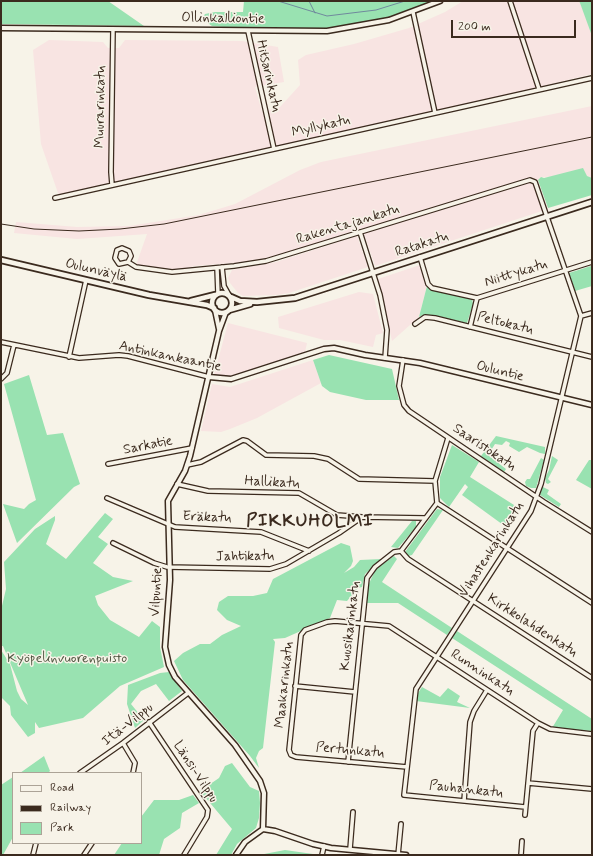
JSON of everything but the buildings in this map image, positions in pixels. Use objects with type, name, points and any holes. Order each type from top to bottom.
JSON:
[{"type":"main road","name":"Ratakatu","points":[[230,296],[240,301],[258,302],[295,298],[592,202]]},
{"type":"main road","name":"Oulunväylä","points":[[1,260],[150,295],[186,301],[214,309]]},
{"type":"main road","points":[[223,293],[230,296],[232,303],[228,311],[222,313],[214,309],[212,302],[217,294],[223,293]]},
{"type":"main road","name":"Oulunväylä","points":[[186,301],[205,299],[217,294]]},
{"type":"main road","name":"Ratakatu","points":[[228,311],[258,302]]},
{"type":"street","name":"Ollinkalliontie","points":[[1,28],[304,31],[348,28],[389,20],[414,12],[440,1]]},
{"type":"street","points":[[510,1],[539,89]]},
{"type":"street","points":[[414,12],[436,113]]},
{"type":"street","name":"Muurarinkatu","points":[[112,185],[113,29]]},
{"type":"street","name":"Hitsarinkatu","points":[[248,30],[274,149]]},
{"type":"street","name":"Myllykatu","points":[[55,198],[592,78]]},
{"type":"street","name":"Rakentajankatu","points":[[128,262],[136,267],[172,272],[246,264],[285,256],[530,180],[535,182],[548,216]]},
{"type":"street","points":[[548,216],[581,316],[592,313]]},
{"type":"street","points":[[360,232],[374,273],[387,330],[384,358]]},
{"type":"street","name":"Rakentajankatu","points":[[124,248],[129,251],[131,256],[128,262],[122,264],[117,262],[115,255],[117,250],[124,248]]},
{"type":"street","name":"Niittykatu","points":[[420,257],[428,284],[432,288],[477,298],[592,262]]},
{"type":"street","points":[[217,294],[219,267]]},
{"type":"street","points":[[219,267],[224,286],[230,296]]},
{"type":"street","points":[[69,357],[86,280]]},
{"type":"street","points":[[470,327],[477,298]]},
{"type":"street","name":"Vilpuntie","points":[[214,309],[219,331]]},
{"type":"street","name":"Vilpuntie","points":[[228,311],[219,331],[187,465],[168,501],[170,567],[165,651],[172,672],[188,693],[235,745],[260,781],[264,793],[262,829]]},
{"type":"street","name":"Vihastenkarinkatu","points":[[404,795],[414,695],[416,689],[531,511],[541,484],[581,316]]},
{"type":"street","name":"Peltokatu","points":[[415,324],[422,318],[429,317],[592,357]]},
{"type":"street","name":"Antinkankaantie","points":[[1,342],[69,357],[86,359],[119,355],[128,356],[225,380],[329,348],[402,360]]},
{"type":"street","points":[[1,379],[7,373],[14,345]]},
{"type":"street","name":"Ouluntie","points":[[402,360],[592,405]]},
{"type":"street","name":"Saaristokatu","points":[[402,360],[399,384],[404,405],[414,415],[592,532]]},
{"type":"street","points":[[362,517],[425,518],[437,503],[435,481],[448,438]]},
{"type":"street","points":[[187,465],[201,462],[238,441],[243,440],[247,441],[266,455],[314,456],[328,459],[359,479],[435,481]]},
{"type":"street","name":"Sarkatie","points":[[108,464],[192,448]]},
{"type":"street","name":"Hallikatu","points":[[177,484],[208,491],[305,495],[337,515],[362,517]]},
{"type":"street","name":"Eräkatu","points":[[107,498],[168,524],[184,529],[241,530],[261,532],[309,551]]},
{"type":"street","points":[[437,503],[592,603]]},
{"type":"street","name":"Jahtikatu","points":[[113,543],[154,563],[170,567],[275,569],[309,551],[362,517]]},
{"type":"street","name":"Kuusikarinkatu","points":[[348,762],[368,576],[374,567],[394,552],[401,551],[425,518]]},
{"type":"street","name":"Kirkkolahdenkatu","points":[[401,551],[408,559],[592,678]]},
{"type":"street","name":"Maakarinkatu","points":[[291,755],[289,750],[301,635],[305,630],[331,621],[362,623]]},
{"type":"street","name":"Runninkatu","points":[[362,623],[388,626],[538,723],[550,729],[592,734]]},
{"type":"street","points":[[295,686],[355,692]]},
{"type":"street","points":[[464,801],[470,722],[487,690]]},
{"type":"street","name":"Itä-Vilppu","points":[[81,772],[123,743],[188,693]]},
{"type":"street","name":"Länsi-Vilppu","points":[[149,722],[208,810],[207,817],[184,855]]},
{"type":"street","points":[[525,815],[533,731],[538,723]]},
{"type":"street","points":[[123,743],[135,763],[133,772]]},
{"type":"street","name":"Pertunkatu","points":[[291,755],[296,757],[407,768]]},
{"type":"street","points":[[528,783],[592,789]]},
{"type":"street","name":"Pauhankatu","points":[[404,795],[525,807]]},
{"type":"street","points":[[350,850],[353,812]]},
{"type":"street","points":[[398,855],[401,824]]},
{"type":"street","points":[[236,855],[245,842],[262,829],[275,831],[301,841],[324,846],[406,855]]},
{"type":"street","points":[[521,855],[522,841]]},
{"type":"street","points":[[33,855],[36,844]]},
{"type":"street","points":[[84,855],[91,844]]},
{"type":"street","points":[[322,855],[324,846]]},
{"type":"shaded area","points":[[463,1],[580,1],[592,36],[592,74],[426,115],[59,196],[41,144],[33,50],[49,40],[103,42],[108,48],[119,48],[125,40],[242,41],[278,47],[284,82],[255,87],[262,112],[280,107],[300,85],[298,60],[306,55],[354,44],[409,28],[445,12]]},
{"type":"shaded area","points":[[592,106],[592,178],[587,176],[541,177],[538,180],[548,209],[375,266],[362,228],[284,254],[247,262],[194,266],[181,270],[136,265],[147,234],[77,239],[14,233],[16,222],[77,227],[129,226],[199,215],[235,204],[300,170],[321,162]]},
{"type":"shaded area","points":[[357,236],[368,267],[289,293],[243,296],[238,293],[228,278],[232,270],[276,262]]},
{"type":"shaded area","points":[[420,265],[427,286],[419,317],[392,341],[378,279]]},
{"type":"shaded area","points":[[359,292],[373,294],[383,333],[376,335],[373,347],[340,340],[324,340],[279,328],[278,317]]},
{"type":"shaded area","points":[[228,323],[307,343],[305,352],[236,375],[225,377],[214,375]]},
{"type":"shaded area","points":[[313,360],[321,383],[257,418],[230,429],[221,432],[201,431],[212,384],[230,387]]},
{"type":"green space","points":[[1,1],[108,1],[144,26],[1,24]]},
{"type":"green space","points":[[244,1],[433,1],[386,18],[335,29],[224,27],[212,26],[202,19],[205,14],[215,12],[243,12]]},
{"type":"green space","points":[[579,1],[591,1],[592,36],[580,3]]},
{"type":"green space","points":[[583,168],[587,176],[592,178],[592,195],[548,208],[538,180],[541,177],[544,178]]},
{"type":"green space","points":[[591,266],[592,286],[575,291],[569,273]]},
{"type":"green space","points":[[427,286],[430,289],[472,299],[473,304],[467,323],[432,315],[423,315],[419,317]]},
{"type":"green space","points":[[329,355],[392,369],[399,400],[366,400],[330,392],[322,386],[313,360]]},
{"type":"green space","points":[[29,375],[47,435],[63,433],[80,484],[74,487],[17,543],[3,504],[24,509],[36,500],[4,384]]},
{"type":"green space","points":[[496,436],[545,447],[545,454],[527,447],[519,452],[509,446],[510,443],[506,441],[502,445],[495,444],[488,455],[506,469],[504,472],[481,456]]},
{"type":"green space","points":[[452,445],[479,462],[470,477],[514,505],[512,511],[515,513],[506,527],[462,495],[468,487],[465,484],[449,507],[440,498],[440,477]]},
{"type":"green space","points":[[552,456],[558,460],[548,479],[551,482],[548,484],[546,483],[545,478],[549,470]]},
{"type":"green space","points":[[541,458],[544,460],[536,488],[526,486],[525,482],[527,479],[530,479]]},
{"type":"green space","points":[[589,460],[592,460],[592,489],[576,480]]},
{"type":"green space","points":[[543,487],[549,490],[547,494],[561,504],[559,507],[540,495],[541,488]]},
{"type":"green space","points":[[437,509],[443,510],[412,555],[408,556],[405,552]]},
{"type":"green space","name":"Kyöpelinvuorenpuisto","points":[[105,513],[113,519],[98,537],[108,544],[93,563],[113,577],[133,581],[95,596],[98,605],[110,620],[139,637],[152,621],[160,627],[160,647],[164,667],[120,686],[83,718],[39,728],[35,722],[35,733],[28,737],[11,715],[10,706],[1,697],[1,650],[10,664],[17,691],[21,699],[28,705],[3,646],[1,646],[1,610],[6,589],[4,562],[35,529],[55,516],[55,520],[46,544],[66,559]]},
{"type":"green space","points":[[412,521],[416,521],[416,527],[398,548],[391,547]]},
{"type":"green space","points":[[341,543],[350,546],[353,561],[351,566],[344,573],[354,567],[360,560],[382,559],[365,574],[362,587],[358,588],[347,601],[337,600],[330,618],[285,638],[273,639],[275,642],[263,748],[259,751],[256,758],[259,768],[183,680],[174,661],[183,653],[200,644],[210,644],[222,635],[241,626],[227,620],[217,610],[219,602],[228,596],[253,596],[267,593],[273,579]]},
{"type":"green space","points":[[394,556],[397,559],[382,582],[452,628],[447,635],[398,603],[367,603],[368,586],[376,569]]},
{"type":"green space","points":[[457,631],[592,719],[592,731],[552,728],[563,710],[452,638]]},
{"type":"green space","points":[[169,672],[182,691],[169,701],[156,684],[141,691],[131,704],[144,720],[135,728],[127,704],[128,685],[160,673]]},
{"type":"green space","points":[[422,687],[440,697],[448,688],[460,696],[457,702],[470,708],[416,701],[418,693]]},
{"type":"green space","points":[[44,756],[50,771],[49,772],[21,772]]},
{"type":"green space","points":[[232,763],[250,787],[259,791],[259,818],[256,828],[237,844],[231,855],[216,855],[232,829],[200,791],[219,778],[225,766]]},
{"type":"green space","points":[[12,778],[12,839],[3,855],[1,855],[1,785]]},
{"type":"green space","points":[[193,795],[199,803],[182,813],[180,828],[164,839],[159,855],[114,855],[121,844],[142,844],[142,816],[154,800],[179,800]]},
{"type":"green space","points":[[285,850],[313,854],[315,855],[259,855]]},
{"type":"waterway","points":[[278,1],[327,16],[376,10],[405,1]]},
{"type":"waterway","points":[[309,1],[315,13]]},
{"type":"railway","points":[[1,224],[34,229],[79,231],[120,229],[164,224],[592,137]]},
{"type":"district","name":"PIKKUHOLMI","points":[[310,522]]}]
